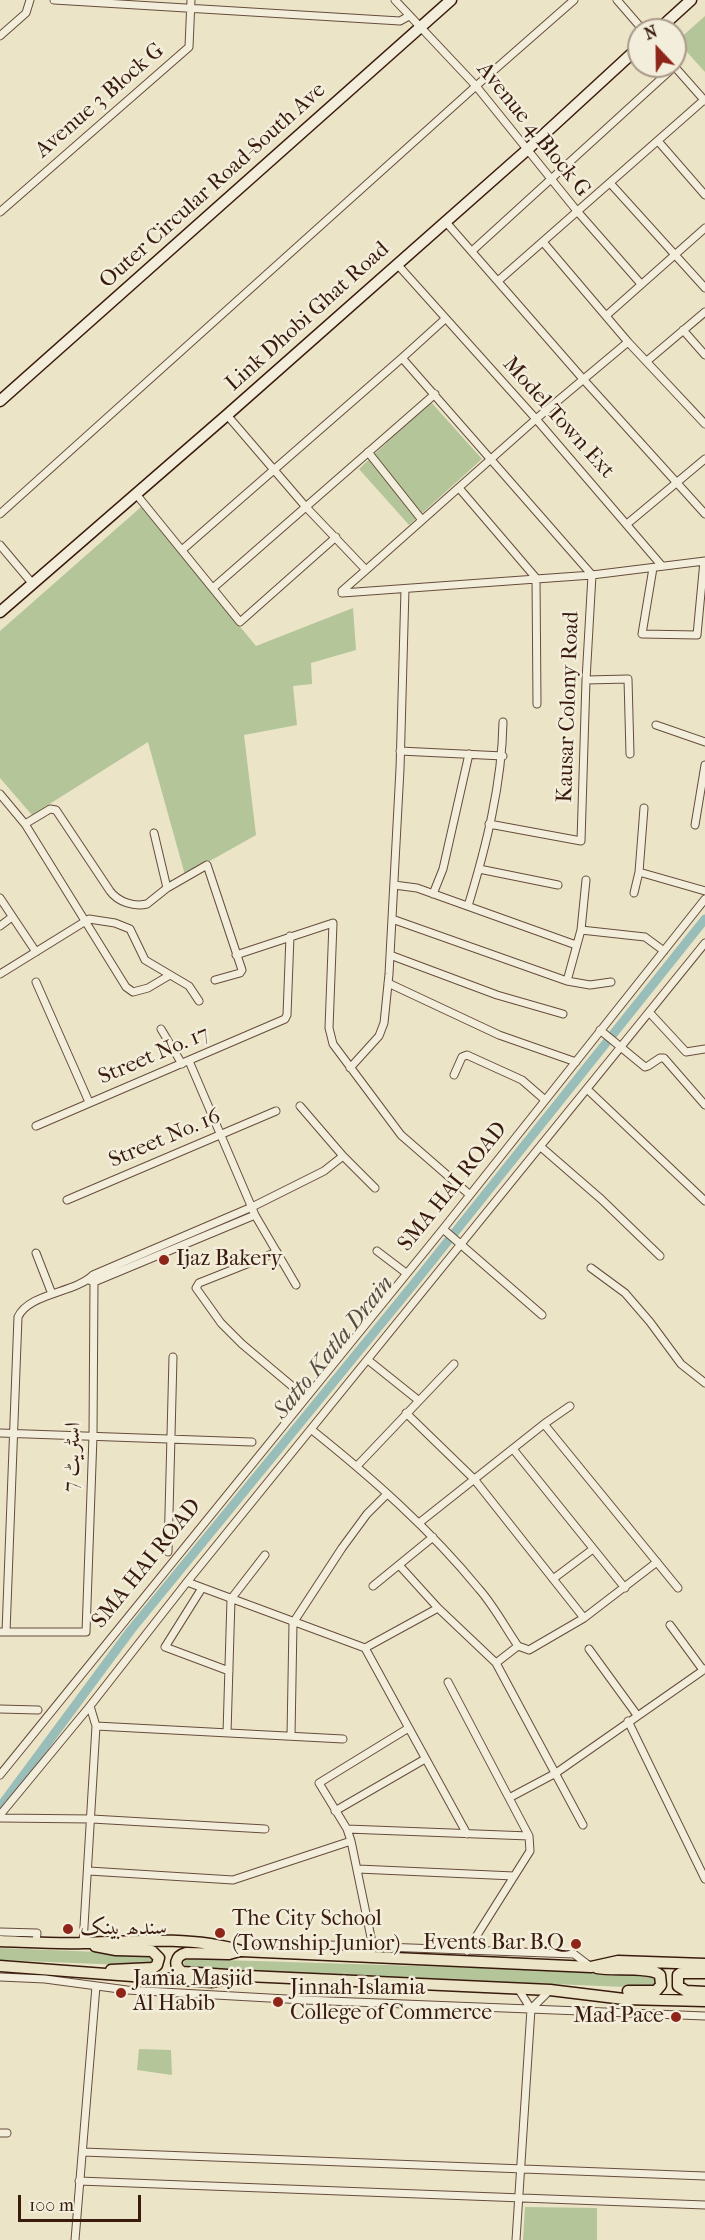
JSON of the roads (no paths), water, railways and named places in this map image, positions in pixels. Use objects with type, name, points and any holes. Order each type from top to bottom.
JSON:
[{"type":"main road","points":[[0,1941],[83,1943],[115,1940],[219,1944],[241,1951],[591,1966],[610,1970],[654,1971],[662,1979],[659,1988],[650,1992],[616,1991],[592,1995]]},
{"type":"main road","points":[[0,1966],[45,1974],[98,1972],[153,1968],[157,1965],[159,1958],[152,1951],[116,1950],[83,1943]]},
{"type":"main road","points":[[241,1951],[228,1954],[183,1953],[177,1959],[176,1964],[182,1972],[550,1990],[624,1998],[705,2001]]},
{"type":"main road","points":[[591,1966],[618,1961],[705,1964]]},
{"type":"main road","points":[[98,1972],[210,1982],[247,1976]]},
{"type":"main road","points":[[705,1973],[681,1973],[677,1981],[678,1986],[686,1991],[705,1992]]},
{"type":"street","points":[[0,36],[26,13],[30,0]]},
{"type":"street","points":[[54,0],[400,21],[409,16]]},
{"type":"street","name":"Avenue 3 Block G","points":[[0,212],[189,47],[191,0]]},
{"type":"street","name":"Avenue 4 Block G","points":[[395,0],[476,86],[577,211],[641,284]]},
{"type":"street","name":"Outer Circular Road-South Ave","points":[[0,401],[451,0]]},
{"type":"street","points":[[0,514],[574,0]]},
{"type":"street","points":[[617,0],[633,18]]},
{"type":"street","points":[[671,18],[691,0]]},
{"type":"street","name":"Link Dhobi Ghat Road","points":[[0,612],[227,415],[528,149],[627,58]]},
{"type":"street","points":[[471,251],[661,78]]},
{"type":"street","points":[[498,280],[704,101],[684,78]]},
{"type":"street","points":[[658,141],[705,195]]},
{"type":"street","points":[[610,183],[705,288]]},
{"type":"street","points":[[445,221],[705,514]]},
{"type":"street","points":[[607,315],[705,228]]},
{"type":"street","points":[[543,242],[628,342],[705,424]]},
{"type":"street","name":"Model Town Ext","points":[[397,264],[536,419],[663,566]]},
{"type":"street","points":[[647,361],[705,312]]},
{"type":"street","points":[[182,550],[445,319]]},
{"type":"street","points":[[683,330],[705,355]]},
{"type":"street","points":[[628,342],[536,419],[342,593],[536,579],[705,561],[697,635],[642,634],[653,568]]},
{"type":"street","points":[[402,358],[592,574]]},
{"type":"street","points":[[213,588],[435,394]]},
{"type":"street","points":[[227,415],[305,506],[366,570]]},
{"type":"street","points":[[368,452],[422,520]]},
{"type":"street","points":[[627,524],[705,459]]},
{"type":"street","points":[[459,488],[536,579],[537,704]]},
{"type":"street","points":[[136,494],[240,622],[336,537]]},
{"type":"street","points":[[0,545],[33,582]]},
{"type":"street","name":"Kausar Colony Road","points":[[489,824],[581,841],[592,574]]},
{"type":"street","points":[[350,1068],[379,1036],[384,1023],[394,885],[405,589]]},
{"type":"street","points":[[586,680],[628,679],[630,754]]},
{"type":"street","points":[[468,906],[479,868],[503,756],[503,722]]},
{"type":"street","points":[[656,725],[705,742]]},
{"type":"street","points":[[400,751],[503,756]]},
{"type":"street","points":[[432,894],[443,869],[470,754]]},
{"type":"street","points":[[695,825],[705,765]]},
{"type":"street","points":[[0,794],[26,824],[126,987],[133,992],[148,988],[170,975]]},
{"type":"street","points":[[26,824],[50,808],[56,810],[113,895],[128,903],[144,905],[207,864],[242,972],[216,980]]},
{"type":"street","points":[[634,893],[639,872],[644,808]]},
{"type":"street","points":[[154,833],[167,888]]},
{"type":"street","points":[[479,868],[558,885]]},
{"type":"street","points":[[639,872],[705,891]]},
{"type":"street","points":[[567,981],[580,930],[586,880]]},
{"type":"street","points":[[394,885],[417,888],[576,945]]},
{"type":"street","points":[[0,898],[36,952]]},
{"type":"street","name":"SMA HAI ROAD","points":[[0,1775],[406,1273],[445,1231],[470,1195],[576,1062],[603,1032],[705,899]]},
{"type":"street","points":[[0,926],[12,917]]},
{"type":"street","points":[[0,974],[90,919],[130,928],[145,960],[189,986],[200,1001]]},
{"type":"street","points":[[392,919],[567,981],[590,985],[611,982]]},
{"type":"street","points":[[236,955],[333,923],[330,1036],[350,1068],[401,1135],[470,1195]]},
{"type":"street","points":[[580,930],[645,937],[664,951]]},
{"type":"street","name":"Street No. 17","points":[[36,1126],[285,1019],[288,1015],[290,936]]},
{"type":"street","points":[[0,1816],[460,1243],[541,1147],[619,1045],[705,943]]},
{"type":"street","points":[[390,955],[497,995],[563,1014]]},
{"type":"street","points":[[36,982],[89,1102]]},
{"type":"street","points":[[388,982],[499,1035],[576,1062]]},
{"type":"street","points":[[649,1012],[686,1052],[705,1049]]},
{"type":"street","points":[[161,1029],[186,1062],[221,1135],[255,1215],[296,1285]]},
{"type":"street","points":[[603,1032],[645,1067],[664,1058],[705,1105]]},
{"type":"street","points":[[454,1075],[462,1057],[467,1055],[522,1080],[545,1100]]},
{"type":"street","points":[[587,1089],[705,1201]]},
{"type":"street","points":[[300,1106],[343,1156],[375,1188]]},
{"type":"street","name":"Street No. 16","points":[[67,1200],[276,1112]]},
{"type":"street","points":[[541,1147],[601,1199],[660,1256]]},
{"type":"street","points":[[91,1281],[93,1275],[252,1207],[324,1171],[343,1156]]},
{"type":"street","points":[[3,1632],[20,1312],[25,1307],[52,1294],[91,1281],[255,1215]]},
{"type":"street","points":[[445,1231],[542,1315]]},
{"type":"street","points":[[377,1251],[406,1273]]},
{"type":"street","points":[[277,1252],[199,1283],[196,1288],[221,1323],[235,1337],[306,1397]]},
{"type":"street","points":[[36,1253],[52,1294]]},
{"type":"street","points":[[591,1268],[625,1293],[650,1322],[681,1365],[705,1383]]},
{"type":"street","name":"اسٹریٹ 7","points":[[3,1632],[86,1632],[93,1436],[91,1281]]},
{"type":"street","points":[[168,1552],[173,1357]]},
{"type":"street","points":[[368,1360],[418,1400]]},
{"type":"street","points":[[357,1466],[454,1364]]},
{"type":"street","points":[[419,1523],[570,1406]]},
{"type":"street","points":[[406,1413],[474,1479],[584,1618]]},
{"type":"street","points":[[544,1424],[678,1588]]},
{"type":"street","points":[[312,1430],[357,1466],[434,1537],[481,1590],[518,1646],[529,1650],[584,1618],[657,1562]]},
{"type":"street","points":[[0,1433],[252,1442]]},
{"type":"street","points":[[513,1449],[625,1588]]},
{"type":"street","points":[[291,1736],[293,1623],[342,1548],[367,1514],[387,1494]]},
{"type":"street","points":[[373,1586],[434,1537]]},
{"type":"street","points":[[554,1579],[593,1549]]},
{"type":"street","points":[[227,1733],[231,1599],[265,1555]]},
{"type":"street","points":[[399,1565],[438,1608],[496,1663],[583,1825]]},
{"type":"street","points":[[187,1582],[364,1648],[467,1834]]},
{"type":"street","points":[[202,1588],[165,1647],[229,1671]]},
{"type":"street","points":[[364,1648],[438,1608]]},
{"type":"street","points":[[509,1798],[556,1773],[704,1669],[670,1625]]},
{"type":"street","points":[[496,1663],[518,1646]]},
{"type":"street","points":[[589,1649],[638,1715]]},
{"type":"street","points":[[448,1683],[529,1836],[530,1851],[467,1951]]},
{"type":"street","points":[[83,1943],[96,1726],[90,1706]]},
{"type":"street","points":[[0,1709],[38,1710]]},
{"type":"street","points":[[628,1721],[705,1879]]},
{"type":"street","points":[[96,1726],[343,1739]]},
{"type":"street","points":[[373,1947],[351,1840],[347,1829],[319,1783],[320,1780],[407,1729]]},
{"type":"street","points":[[335,1811],[424,1759]]},
{"type":"street","points":[[0,1816],[265,1829]]},
{"type":"street","points":[[347,1829],[529,1836]]},
{"type":"street","points":[[89,1871],[233,1880],[351,1840]]},
{"type":"street","points":[[358,1869],[514,1876]]},
{"type":"street","points":[[0,1932],[37,1933],[36,1942]]},
{"type":"street","points":[[264,1952],[275,1943],[574,1954],[591,1966]]},
{"type":"street","points":[[0,1977],[45,1974],[96,1986],[127,1990],[705,2016]]},
{"type":"street","points":[[127,1990],[128,1976]]},
{"type":"street","points":[[75,2240],[96,1986]]},
{"type":"street","points":[[516,2240],[531,2009],[519,1990]]},
{"type":"street","points":[[531,2009],[550,1990]]},
{"type":"street","points":[[83,2152],[705,2176]]},
{"type":"street","points":[[79,2181],[705,2205]]},
{"type":"waterway","name":"Satto Katla Drain","points":[[0,1807],[131,1630],[412,1286],[705,919]]},
{"type":"place","name":"Ijaz Bakery","points":[[164,1260]]},
{"type":"place","name":"سندھ بینک","points":[[68,1929]]},
{"type":"place","name":"The City School (Township Junior)","points":[[220,1933]]},
{"type":"place","name":"Events Bar B.Q","points":[[576,1944]]},
{"type":"place","name":"Jamia Masjid Al Habib","points":[[121,1993]]},
{"type":"place","name":"Jinnah Islamia College of Commerce","points":[[278,2002]]},
{"type":"place","name":"Mad Pace","points":[[676,2017]]}]
